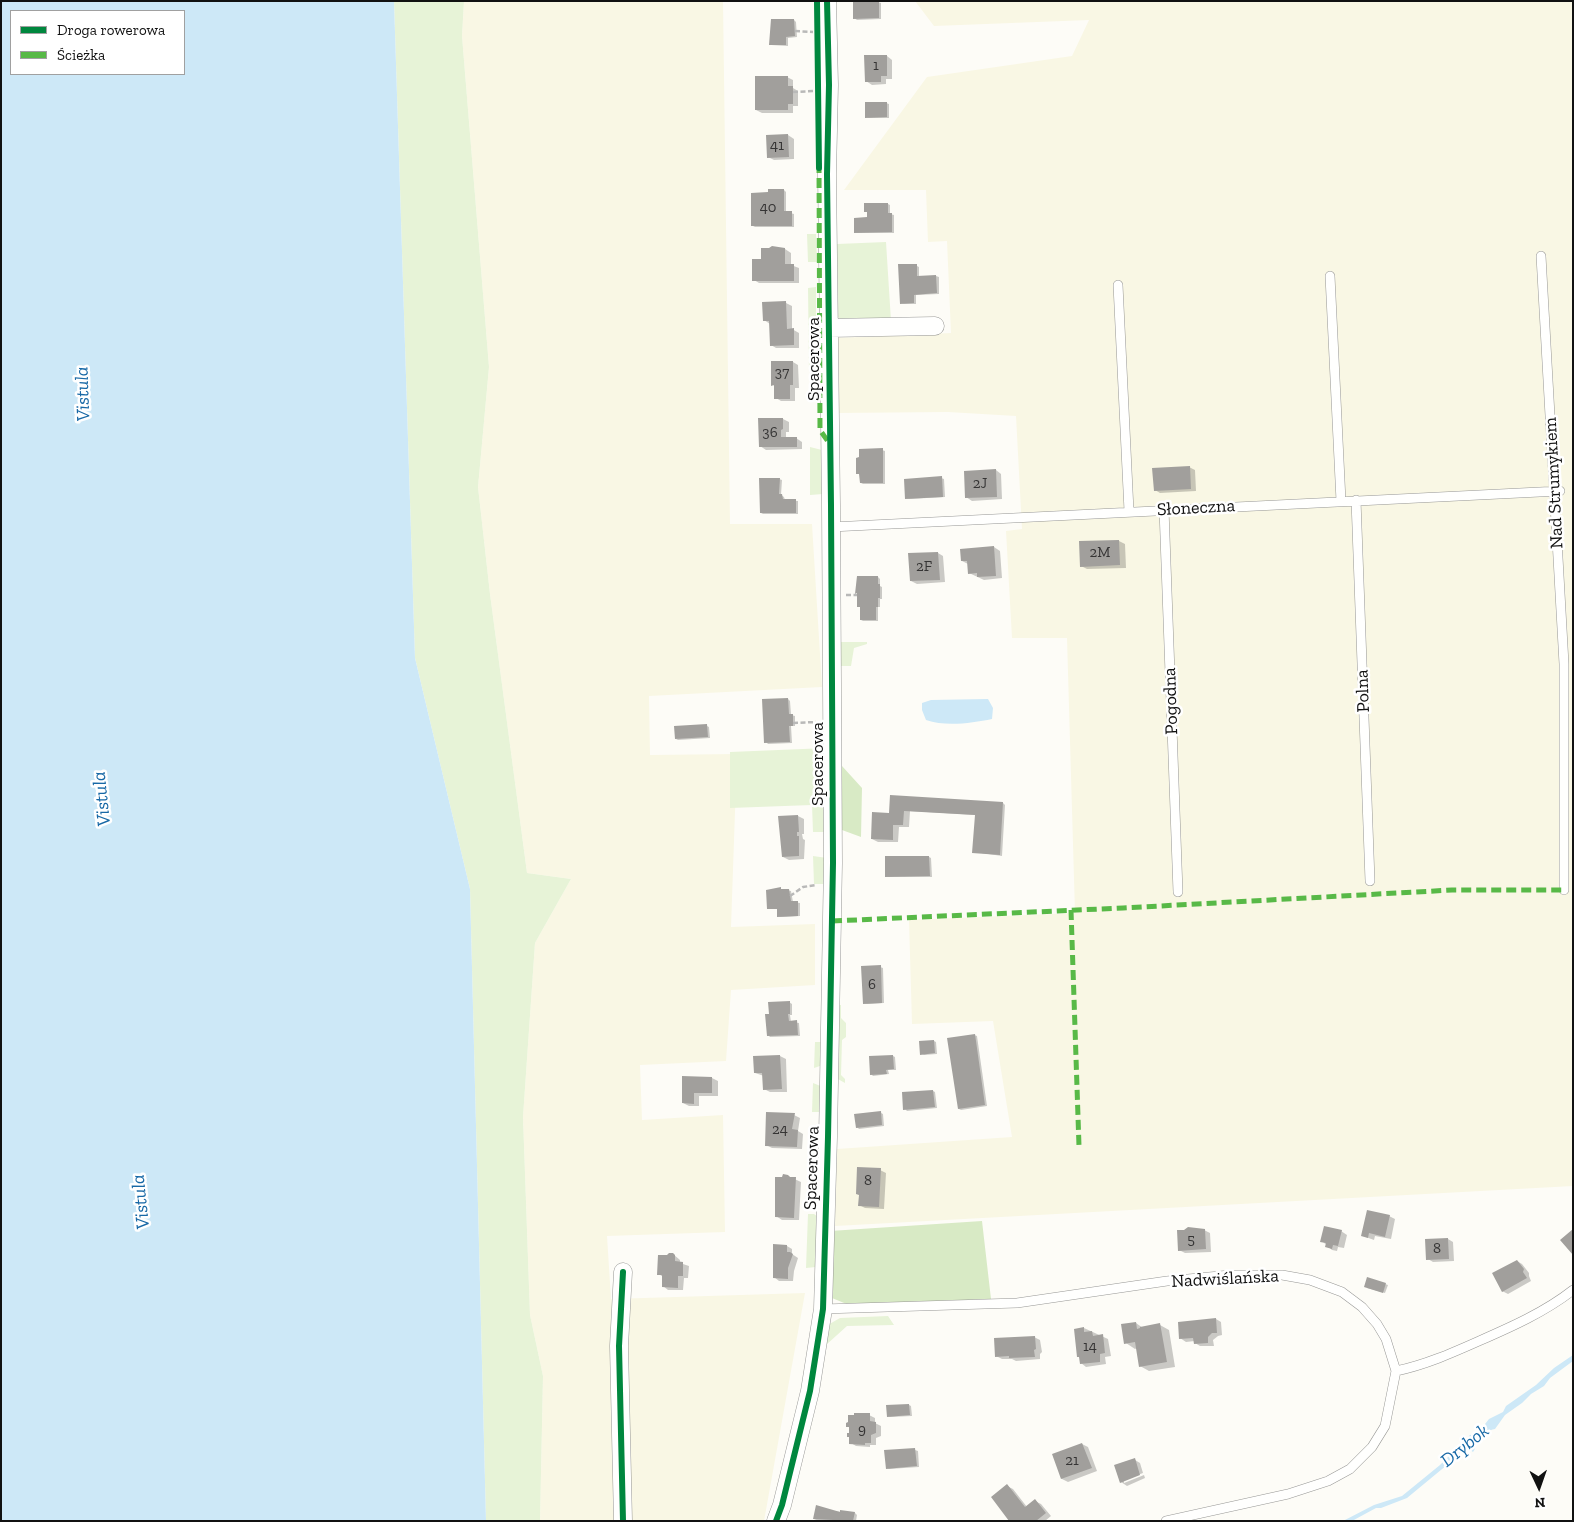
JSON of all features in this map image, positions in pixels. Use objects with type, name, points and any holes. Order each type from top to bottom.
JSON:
[{"type":"street","name":"Spacerowa","points":[[776,1521],[782,1505],[810,1391],[823,1309],[833,885],[827,174],[829,85],[826,1]]},
{"type":"street","points":[[829,328],[936,326]]},
{"type":"street","points":[[623,1272],[619,1346],[623,1521]]},
{"type":"lane","name":"Nad Strumykiem","points":[[1542,256],[1557,491],[1564,664],[1564,890]]},
{"type":"lane","points":[[1330,276],[1341,501]]},
{"type":"lane","points":[[1118,286],[1129,511]]},
{"type":"lane","name":"Słoneczna","points":[[831,527],[1557,491]]},
{"type":"lane","name":"Polna","points":[[1356,500],[1370,881]]},
{"type":"lane","name":"Pogodna","points":[[1164,509],[1178,892]]},
{"type":"lane","name":"Nadwiślańska","points":[[823,1309],[1017,1303],[1176,1280],[1230,1275],[1282,1275],[1310,1280],[1342,1292],[1362,1307],[1377,1324],[1386,1339],[1396,1371],[1385,1426],[1372,1447],[1350,1469],[1328,1481],[1288,1494],[1166,1521]]},
{"type":"lane","points":[[1396,1371],[1418,1366],[1493,1335],[1531,1317],[1573,1290]]},
{"type":"path","points":[[795,32],[817,32]]},
{"type":"path","points":[[793,92],[818,91]]},
{"type":"path","points":[[793,722],[832,721]]},
{"type":"path","points":[[790,896],[803,887],[833,885]]},
{"type":"shaded area","points":[[464,1],[723,1],[730,524],[812,524],[822,687],[649,696],[650,755],[737,754],[731,927],[815,924],[815,985],[731,990],[726,1061],[640,1065],[642,1120],[723,1115],[725,1232],[607,1236],[611,1299],[805,1293],[764,1521],[540,1521],[543,1376],[530,1315],[523,1117],[535,943],[571,879],[527,873],[490,594],[478,487],[489,367],[462,36]]},
{"type":"shaded area","points":[[915,1],[1573,1],[1573,1186],[835,1226],[837,1149],[1012,1137],[993,1021],[912,1024],[909,920],[1075,913],[1067,638],[1012,638],[1006,531],[1022,529],[1016,416],[948,412],[836,413],[836,338],[951,333],[947,241],[928,242],[926,190],[844,190],[927,77],[1072,56],[1089,20],[934,26]]},
{"type":"green space","points":[[394,1],[464,1],[462,36],[489,367],[478,487],[490,594],[527,873],[571,879],[535,943],[523,1117],[530,1315],[543,1376],[540,1521],[486,1521],[470,889],[415,658]]},
{"type":"green space","points":[[807,234],[816,234],[817,262],[808,262]]},
{"type":"green space","points":[[886,242],[891,321],[842,321],[838,317],[837,244]]},
{"type":"green space","points":[[816,287],[816,371],[809,371],[808,288]]},
{"type":"green space","points":[[810,447],[822,450],[823,494],[810,495]]},
{"type":"green space","points":[[840,642],[867,642],[867,644],[854,648],[851,666],[840,666]]},
{"type":"green space","points":[[827,748],[827,832],[813,832],[812,805],[730,808],[730,752]]},
{"type":"green space","points":[[842,766],[862,788],[861,837],[842,830]]},
{"type":"green space","points":[[813,856],[827,858],[827,884],[814,884]]},
{"type":"green space","points":[[838,1005],[841,1005],[841,1018],[846,1023],[846,1037],[842,1040],[841,1075],[845,1079],[845,1083],[836,1078]]},
{"type":"green space","points":[[815,1042],[824,1042],[823,1065],[814,1068]]},
{"type":"green space","points":[[813,1083],[823,1087],[822,1112],[812,1112]]},
{"type":"green space","points":[[810,1139],[821,1140],[819,1189],[809,1190]]},
{"type":"green space","points":[[808,1214],[814,1214],[818,1217],[816,1267],[806,1268]]},
{"type":"green space","points":[[982,1221],[991,1299],[849,1305],[832,1298],[830,1231]]},
{"type":"green space","points":[[888,1316],[894,1325],[847,1326],[826,1345],[826,1326],[840,1318]]},
{"type":"water","name":"Vistula","points":[[1,1],[394,1],[415,658],[470,889],[486,1521],[1,1521]]},
{"type":"water","points":[[988,699],[993,708],[992,719],[959,724],[934,722],[926,720],[922,710],[922,703],[931,700]]},
{"type":"water","name":"Drybok","points":[[1573,1355],[1573,1361],[1550,1378],[1544,1386],[1505,1415],[1495,1429],[1481,1437],[1473,1452],[1466,1447],[1407,1498],[1381,1508],[1376,1508],[1352,1521],[1343,1521],[1374,1505],[1402,1496],[1440,1465],[1464,1441],[1467,1442],[1467,1438],[1470,1435],[1477,1434],[1489,1419],[1503,1412],[1506,1406]]},
{"type":"building","points":[[879,1],[879,18],[853,19],[853,2]]},
{"type":"building","points":[[771,19],[794,19],[795,36],[786,37],[786,45],[769,45]]},
{"type":"building","points":[[864,55],[887,55],[887,76],[881,76],[881,82],[865,82]]},
{"type":"building","points":[[755,76],[788,76],[788,86],[793,86],[793,104],[788,104],[788,110],[755,110]]},
{"type":"building","points":[[865,102],[887,102],[887,117],[865,118]]},
{"type":"building","points":[[788,134],[789,157],[767,158],[766,135]]},
{"type":"building","points":[[768,189],[784,189],[784,211],[792,211],[792,226],[751,226],[751,193],[768,192]]},
{"type":"building","points":[[864,203],[888,203],[888,213],[892,213],[892,232],[854,233],[854,218],[867,217],[867,212],[864,212]]},
{"type":"building","points":[[772,246],[785,248],[785,264],[794,264],[794,281],[752,281],[752,259],[761,259],[761,248]]},
{"type":"building","points":[[898,264],[917,264],[917,276],[936,275],[937,293],[914,295],[914,303],[900,304]]},
{"type":"building","points":[[786,301],[787,329],[794,328],[794,345],[770,346],[769,321],[763,321],[762,302]]},
{"type":"building","points":[[771,361],[793,361],[793,385],[790,385],[790,399],[774,399],[774,385],[771,386]]},
{"type":"building","points":[[758,418],[783,418],[781,437],[797,437],[797,447],[759,447]]},
{"type":"building","points":[[883,448],[883,483],[860,483],[859,474],[856,474],[856,458],[859,457],[859,449]]},
{"type":"building","points":[[1190,466],[1191,489],[1154,491],[1152,468]]},
{"type":"building","points":[[996,469],[997,497],[965,498],[964,471]]},
{"type":"building","points":[[942,476],[943,497],[905,499],[904,479]]},
{"type":"building","points":[[759,478],[780,478],[779,494],[782,494],[783,499],[796,499],[796,513],[760,513]]},
{"type":"building","points":[[1119,540],[1120,565],[1080,567],[1079,541]]},
{"type":"building","points":[[994,546],[996,576],[977,577],[977,573],[968,574],[967,561],[961,561],[960,549]]},
{"type":"building","points":[[938,552],[940,580],[910,581],[908,553]]},
{"type":"building","points":[[857,576],[878,576],[880,598],[878,598],[878,607],[876,607],[876,620],[860,620],[860,607],[857,607],[857,593],[855,594]]},
{"type":"building","points":[[788,698],[789,714],[793,714],[793,726],[789,726],[790,742],[764,743],[762,699]]},
{"type":"building","points":[[707,724],[708,737],[675,739],[674,726]]},
{"type":"building","points":[[890,795],[1003,802],[1000,855],[972,853],[975,815],[904,811],[903,825],[893,825],[893,840],[871,839],[872,812],[889,813]]},
{"type":"building","points":[[798,815],[799,832],[797,832],[797,836],[799,836],[799,856],[782,857],[778,816]]},
{"type":"building","points":[[885,856],[929,856],[930,876],[885,877]]},
{"type":"building","points":[[781,887],[781,889],[789,889],[791,901],[798,901],[798,916],[777,917],[777,909],[767,909],[766,890]]},
{"type":"building","points":[[881,965],[882,1003],[863,1004],[861,966]]},
{"type":"building","points":[[790,1001],[789,1021],[797,1020],[798,1035],[767,1036],[765,1014],[769,1014],[768,1002]]},
{"type":"building","points":[[975,1034],[985,1105],[958,1109],[947,1038]]},
{"type":"building","points":[[934,1040],[935,1053],[920,1055],[919,1041]]},
{"type":"building","points":[[780,1055],[782,1089],[763,1090],[762,1073],[754,1073],[753,1056]]},
{"type":"building","points":[[893,1055],[894,1069],[886,1070],[887,1074],[870,1075],[869,1056]]},
{"type":"building","points":[[682,1076],[712,1077],[712,1093],[694,1093],[694,1104],[682,1103]]},
{"type":"building","points":[[933,1090],[935,1107],[903,1110],[902,1092]]},
{"type":"building","points":[[881,1111],[882,1125],[856,1128],[854,1114]]},
{"type":"building","points":[[766,1112],[795,1113],[792,1129],[798,1130],[797,1147],[765,1146]]},
{"type":"building","points":[[857,1167],[881,1168],[879,1207],[858,1206],[859,1195],[856,1194]]},
{"type":"building","points":[[783,1174],[796,1177],[794,1218],[775,1217],[775,1177],[782,1177]]},
{"type":"building","points":[[1367,1210],[1390,1215],[1385,1237],[1369,1233],[1368,1238],[1361,1236]]},
{"type":"building","points":[[1324,1226],[1342,1230],[1338,1246],[1333,1245],[1332,1249],[1325,1247],[1326,1243],[1320,1242]]},
{"type":"building","points":[[1188,1227],[1205,1229],[1206,1249],[1178,1251],[1177,1230],[1184,1230]]},
{"type":"building","points":[[1573,1229],[1573,1255],[1560,1240]]},
{"type":"building","points":[[1448,1238],[1449,1259],[1426,1260],[1425,1239]]},
{"type":"building","points":[[773,1244],[787,1245],[787,1252],[793,1254],[788,1268],[788,1279],[773,1278]]},
{"type":"building","points":[[669,1253],[675,1255],[675,1261],[683,1262],[683,1276],[678,1276],[678,1288],[662,1287],[662,1275],[657,1275],[658,1255],[667,1255]]},
{"type":"building","points":[[1517,1260],[1524,1269],[1523,1272],[1527,1278],[1502,1292],[1492,1273]]},
{"type":"building","points":[[1367,1277],[1386,1283],[1383,1293],[1364,1287]]},
{"type":"building","points":[[1216,1318],[1217,1333],[1212,1333],[1208,1337],[1208,1343],[1194,1344],[1193,1338],[1179,1339],[1178,1322]]},
{"type":"building","points":[[1136,1322],[1137,1329],[1160,1323],[1167,1362],[1139,1367],[1135,1342],[1124,1344],[1121,1324]]},
{"type":"building","points":[[1084,1327],[1084,1332],[1092,1331],[1093,1336],[1103,1334],[1105,1353],[1100,1354],[1100,1362],[1080,1364],[1079,1357],[1077,1357],[1074,1329]]},
{"type":"building","points":[[1035,1336],[1035,1357],[995,1357],[994,1338]]},
{"type":"building","points":[[909,1404],[910,1415],[887,1417],[886,1405]]},
{"type":"building","points":[[854,1413],[870,1413],[870,1421],[876,1422],[876,1433],[871,1435],[871,1443],[865,1443],[865,1445],[849,1444],[847,1433],[849,1433],[849,1427],[846,1427],[846,1423],[848,1422],[848,1415],[854,1415]]},
{"type":"building","points":[[1082,1443],[1092,1468],[1061,1479],[1052,1454]]},
{"type":"building","points":[[915,1448],[917,1466],[886,1469],[884,1450]]},
{"type":"building","points":[[1135,1458],[1140,1475],[1120,1483],[1114,1465]]},
{"type":"building","points":[[1007,1484],[1025,1507],[1035,1499],[1046,1513],[1036,1521],[1009,1521],[991,1497]]},
{"type":"building","points":[[816,1505],[840,1512],[840,1510],[855,1512],[853,1521],[813,1519]]},
{"type":"marked path","points":[[819,163],[820,430],[829,443]]},
{"type":"marked path","points":[[832,921],[1123,908],[1452,890],[1564,890]]},
{"type":"marked path","points":[[1071,910],[1079,1146]]},
{"type":"cycle path","points":[[817,1],[819,168]]},
{"type":"cycle path","points":[[776,1521],[782,1505],[810,1391],[823,1309],[833,863],[827,1]]},
{"type":"cycle path","points":[[623,1272],[619,1346],[623,1521]]}]
